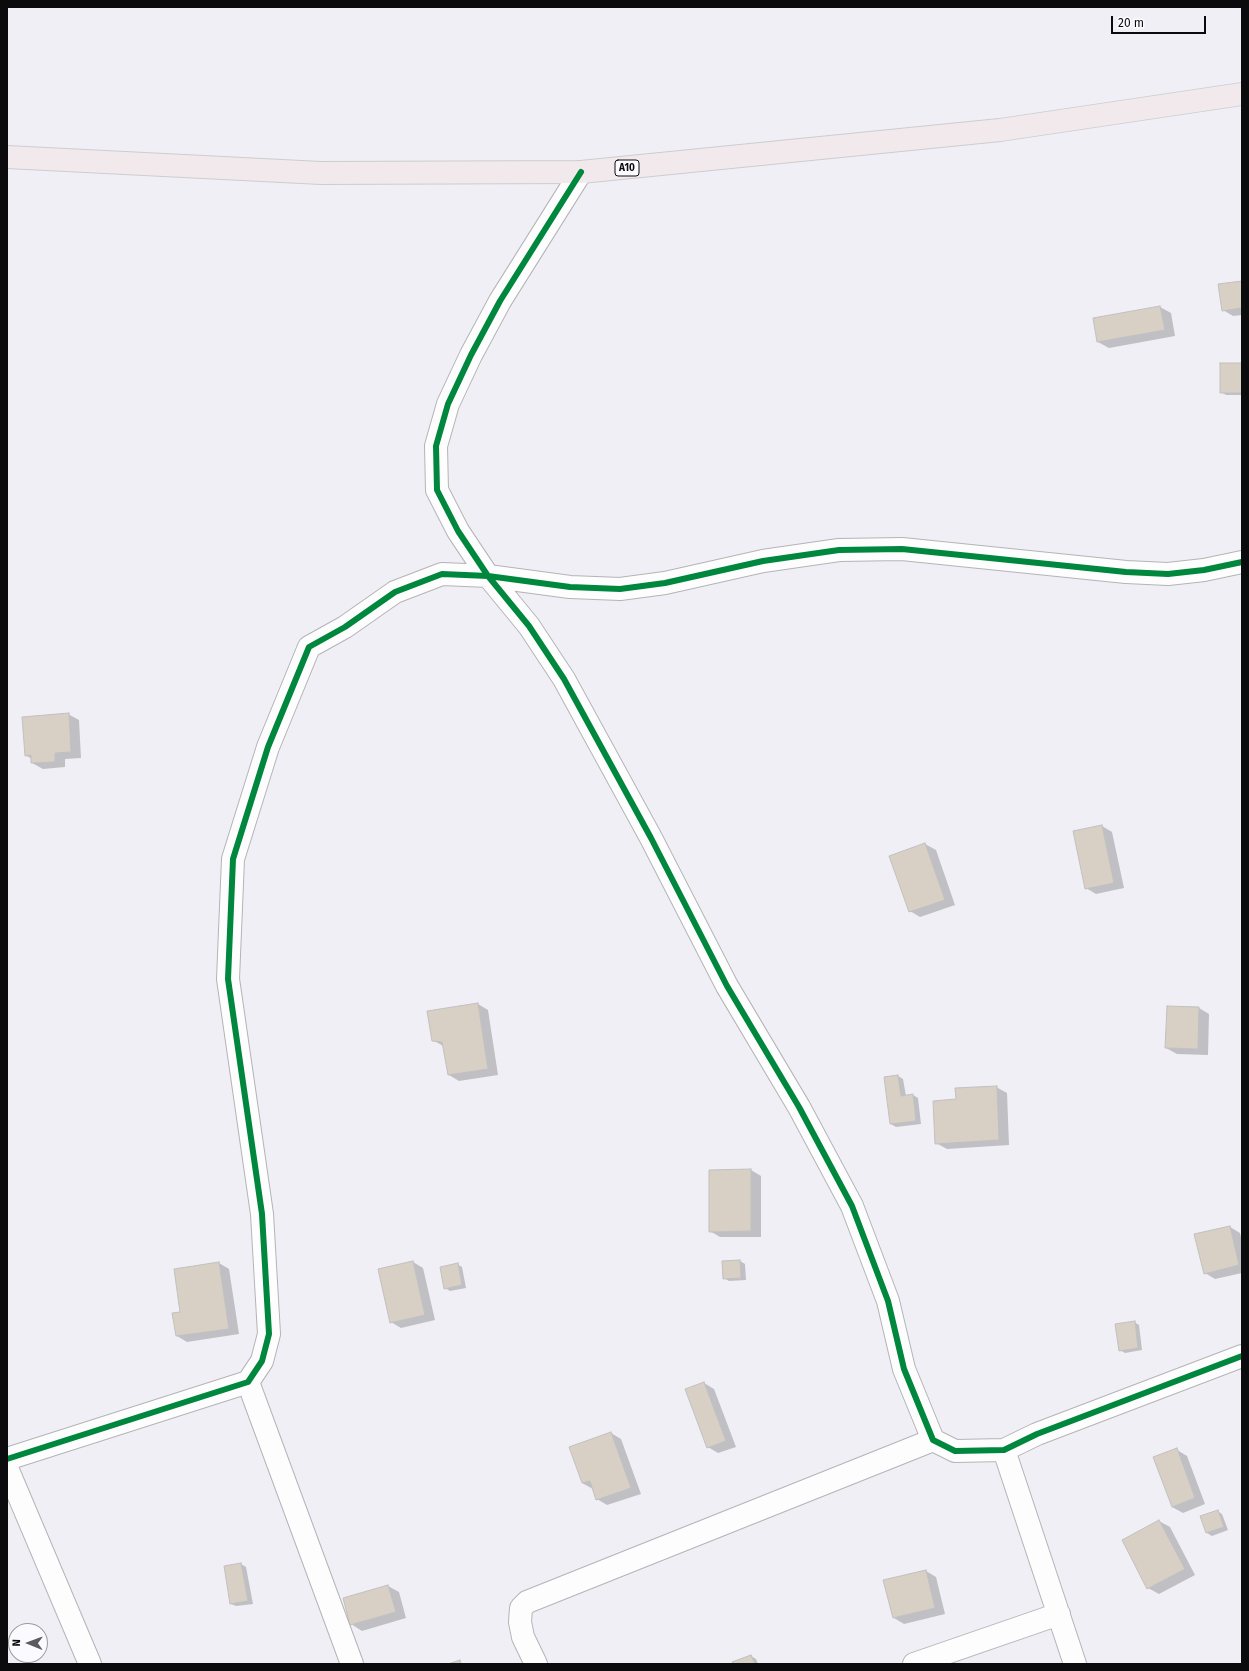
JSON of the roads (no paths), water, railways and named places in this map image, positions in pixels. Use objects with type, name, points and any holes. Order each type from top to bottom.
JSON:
[{"type":"main road","name":"A10","points":[[7,157],[321,173],[581,172],[1000,130],[1242,94]]},
{"type":"street","points":[[581,172],[500,302],[471,355],[448,404],[436,446],[437,490],[458,531],[488,576],[530,626],[564,679],[651,838],[727,986],[799,1107],[852,1206],[888,1302],[904,1369],[933,1440],[955,1451],[1004,1450],[1037,1434],[1242,1356]]},
{"type":"street","points":[[7,1459],[248,1382],[262,1361],[269,1334],[262,1214],[228,979],[233,859],[268,747],[309,647],[345,627],[395,592],[442,574],[488,576],[570,588],[620,589],[665,583],[763,561],[839,550],[902,549],[1126,572],[1168,574],[1204,570],[1242,562]]},
{"type":"street","points":[[248,1382],[352,1664]]},
{"type":"street","points":[[536,1664],[523,1637],[520,1622],[521,1608],[527,1602],[933,1440]]},
{"type":"street","points":[[1004,1450],[1075,1664]]},
{"type":"street","points":[[7,1468],[90,1664]]},
{"type":"street","points":[[914,1664],[1059,1614]]}]
